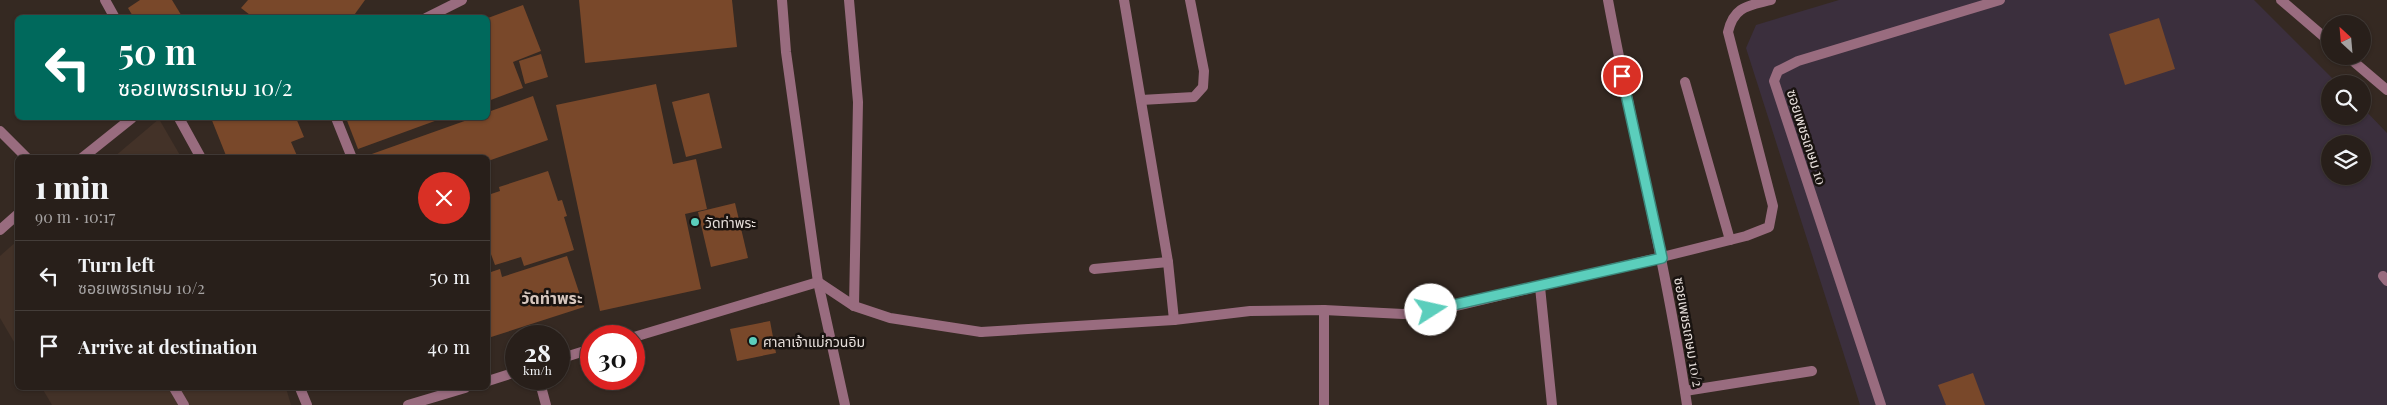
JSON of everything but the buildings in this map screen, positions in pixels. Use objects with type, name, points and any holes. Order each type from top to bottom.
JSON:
[{"type":"street","points":[[105,0],[113,15]]},
{"type":"street","points":[[432,15],[462,0]]},
{"type":"street","points":[[782,0],[786,52],[818,282],[846,405]]},
{"type":"street","points":[[849,0],[858,102],[854,306]]},
{"type":"street","points":[[1124,0],[1168,262],[1174,320]]},
{"type":"street","points":[[1142,100],[1194,97],[1203,87],[1204,71],[1190,0]]},
{"type":"street","name":"ซอยเพชรเกษม 10/2","points":[[1608,0],[1629,114],[1662,258],[1687,405]]},
{"type":"street","points":[[818,282],[854,306],[890,318],[981,332],[1174,320],[1250,312],[1324,310],[1403,314],[1444,309],[1662,258],[1730,240],[1769,227],[1774,206],[1728,32],[1731,19],[1741,8],[1771,0]]},
{"type":"street","name":"ซอยเพชรเกษม 10","points":[[1881,405],[1774,81],[1778,71],[1798,61],[2000,0]]},
{"type":"street","points":[[2281,0],[2321,34]]},
{"type":"street","points":[[2358,65],[2387,90]]},
{"type":"street","points":[[1685,82],[1730,240]]},
{"type":"street","points":[[86,155],[130,120]]},
{"type":"street","points":[[180,120],[198,155]]},
{"type":"street","points":[[337,120],[351,155]]},
{"type":"street","points":[[0,131],[24,155]]},
{"type":"street","points":[[0,230],[15,217]]},
{"type":"street","points":[[1094,269],[1168,262]]},
{"type":"street","points":[[645,334],[818,282]]},
{"type":"street","points":[[1540,286],[1552,405]]},
{"type":"street","points":[[1324,310],[1324,405]]},
{"type":"street","points":[[1685,390],[1812,371]]},
{"type":"street","points":[[490,380],[505,376]]},
{"type":"street","points":[[175,390],[184,405]]},
{"type":"street","points":[[301,390],[307,405]]},
{"type":"street","points":[[408,405],[458,390]]},
{"type":"street","points":[[542,390],[546,405]]},
{"type":"shaded area","points":[[1839,0],[2254,0],[2329,75],[2321,75],[2321,125],[2371,125],[2371,116],[2387,133],[2387,405],[1860,405],[1746,48],[1756,25]]},
{"type":"shaded area","points":[[160,120],[180,155],[116,155]]},
{"type":"shaded area","points":[[15,243],[15,344],[0,318],[0,256]]},
{"type":"shaded area","points":[[43,390],[287,390],[291,405],[52,405]]},
{"type":"place","name":"วัดท่าพระ","points":[[695,222]]},
{"type":"place","name":"ศาลาเจ้าแม่กวนอิม","points":[[753,341]]},
{"type":"district","name":"วัดท่าพระ","points":[[552,297]]},
{"type":"route","points":[[1431,310],[1444,309],[1662,258],[1622,76]]}]
